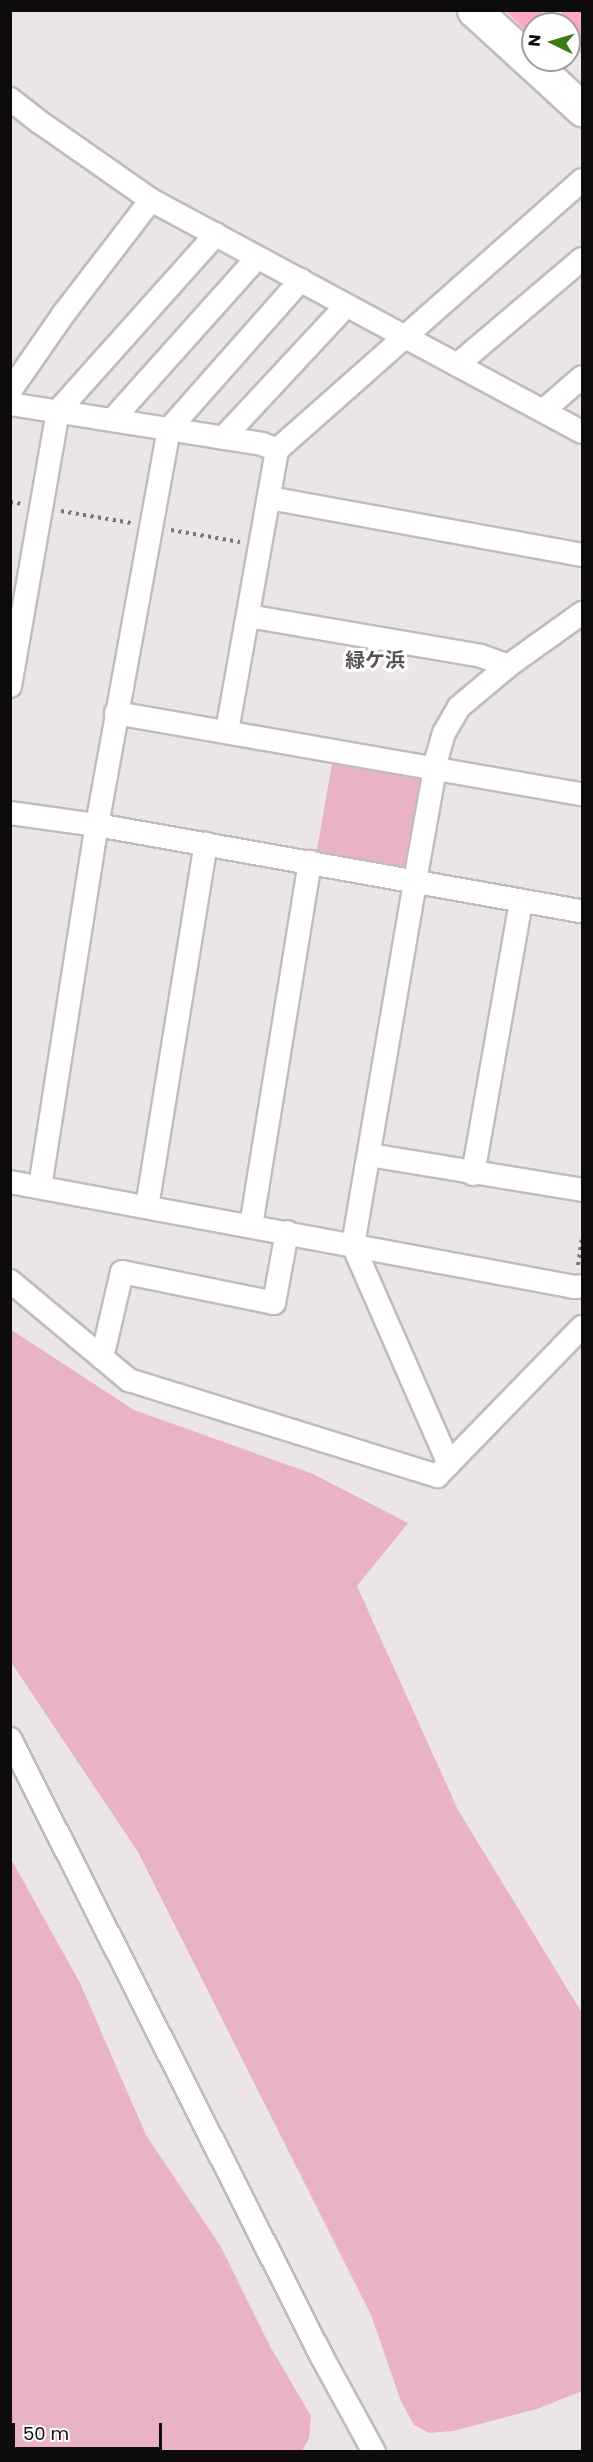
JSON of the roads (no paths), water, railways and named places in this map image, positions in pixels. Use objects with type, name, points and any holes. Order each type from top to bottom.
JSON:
[{"type":"highway","points":[[474,10],[582,109]]},
{"type":"street","points":[[10,99],[152,200],[582,432]]},
{"type":"street","points":[[227,731],[277,450],[582,180]]},
{"type":"street","points":[[10,391],[65,312],[152,200]]},
{"type":"street","points":[[10,686],[58,411],[216,234]]},
{"type":"street","points":[[112,419],[257,258]]},
{"type":"street","points":[[457,365],[582,259]]},
{"type":"street","points":[[40,1187],[97,825],[169,429],[301,280]]},
{"type":"street","points":[[223,438],[346,306]]},
{"type":"street","points":[[544,410],[582,377]]},
{"type":"street","points":[[10,404],[262,444],[277,450]]},
{"type":"street","points":[[269,498],[582,555]]},
{"type":"street","points":[[449,1464],[353,1245],[415,881],[444,733],[459,707],[508,666],[582,613]]},
{"type":"street","points":[[248,616],[482,656],[508,666]]},
{"type":"street","points":[[117,713],[582,794]]},
{"type":"street","points":[[10,813],[97,825],[582,910]]},
{"type":"street","points":[[147,1207],[206,844]]},
{"type":"street","points":[[251,1226],[310,862]]},
{"type":"street","points":[[473,1174],[521,901]]},
{"type":"street","points":[[369,1155],[473,1174],[582,1190]]},
{"type":"street","points":[[10,1182],[578,1286]]},
{"type":"street","points":[[102,1358],[122,1272],[274,1303],[287,1232]]},
{"type":"street","points":[[10,1281],[129,1380],[437,1476],[582,1327]]},
{"type":"street","points":[[10,1739],[322,2356],[374,2451]]},
{"type":"district","name":"緑ケ浜","points":[[375,660]]}]
